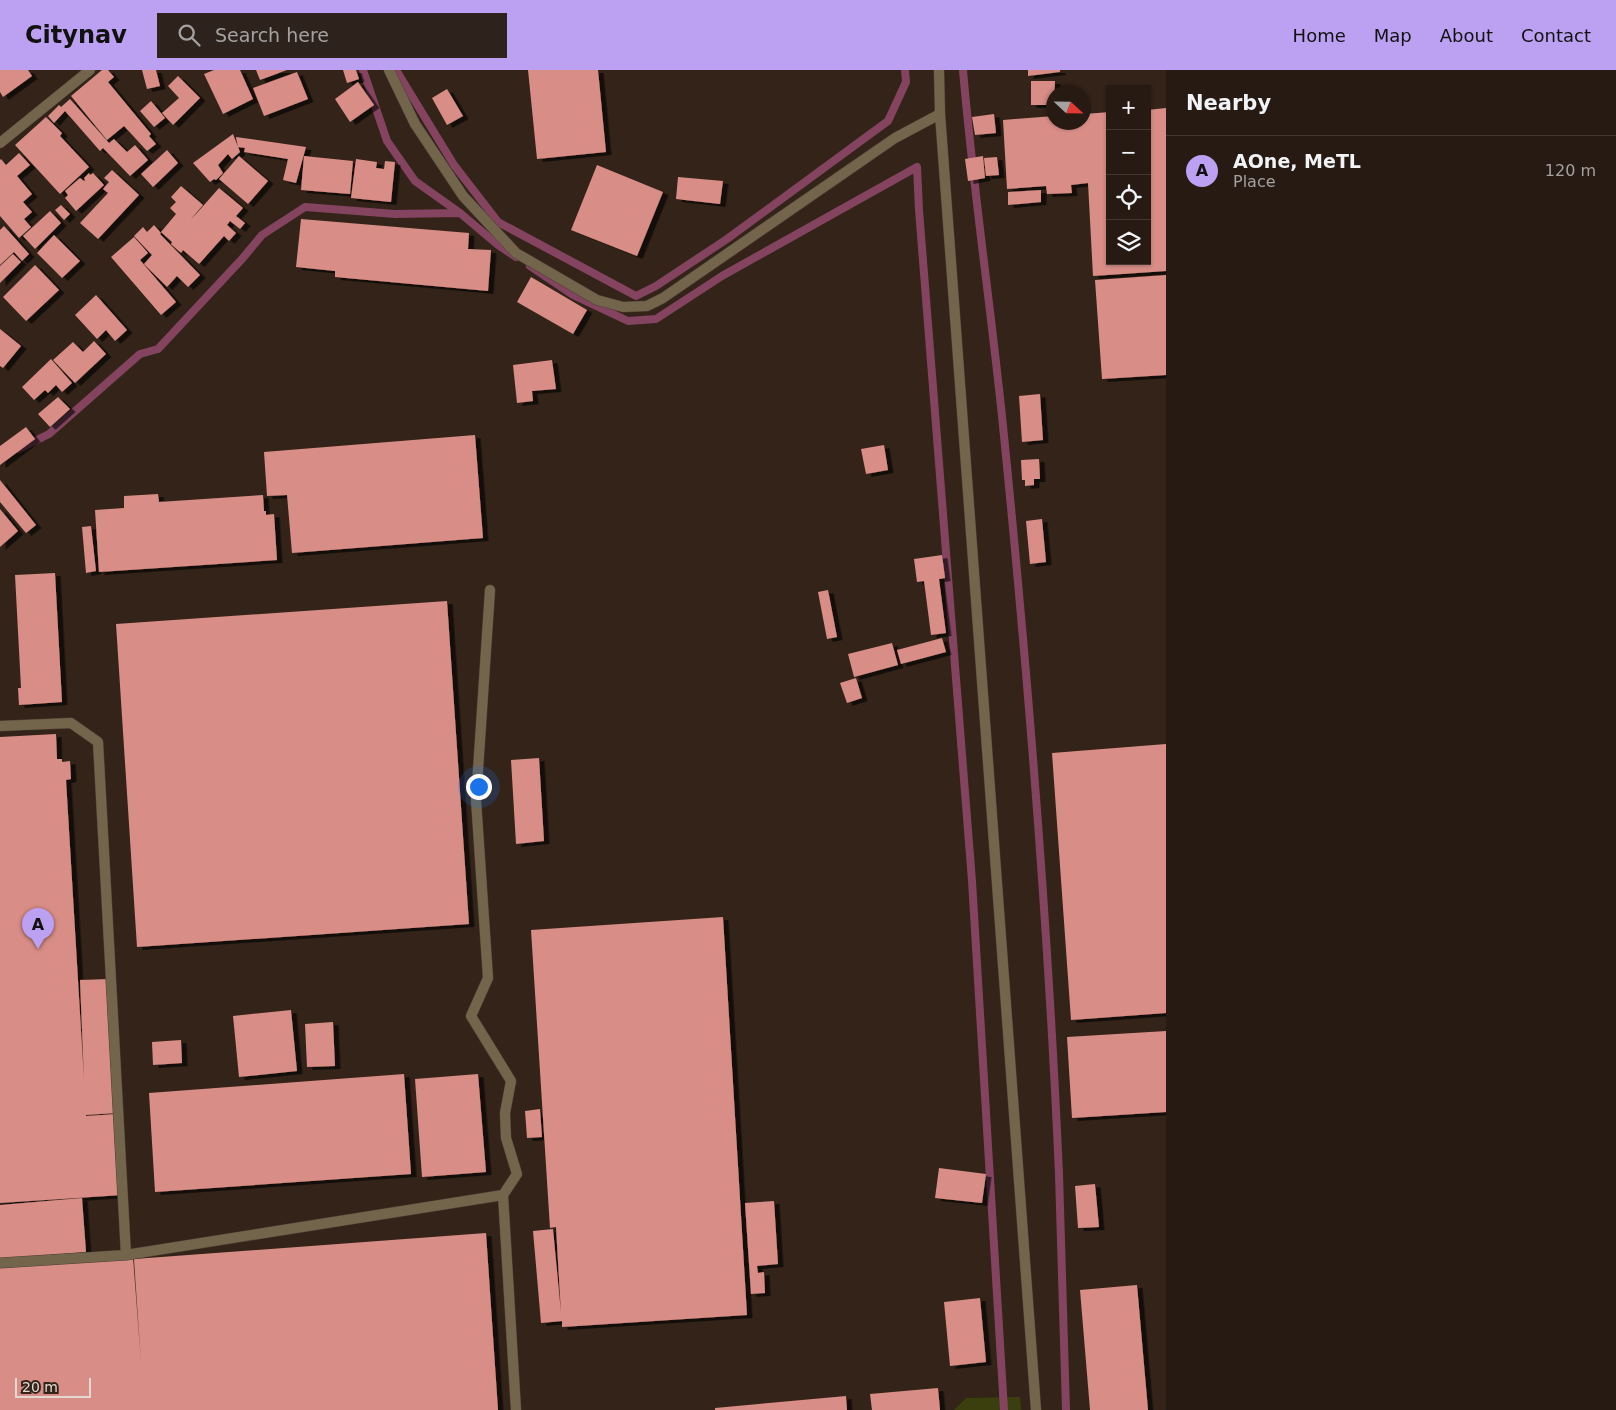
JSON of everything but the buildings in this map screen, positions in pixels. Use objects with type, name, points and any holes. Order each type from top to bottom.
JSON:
[{"type":"street","points":[[0,143],[90,70]]},
{"type":"street","points":[[389,70],[416,124],[463,196],[516,253],[597,300],[623,307],[647,306],[663,298],[895,138],[940,114]]},
{"type":"street","points":[[939,70],[940,114],[1036,1410]]},
{"type":"street","points":[[490,590],[476,800],[488,978],[471,1016],[511,1081],[505,1113],[506,1138],[517,1174],[503,1195],[516,1410]]},
{"type":"street","points":[[0,726],[71,723],[98,742],[126,1255]]},
{"type":"street","points":[[0,1263],[126,1255],[503,1195]]},
{"type":"green space","points":[[1020,1397],[1021,1410],[954,1410],[966,1398]]},
{"type":"waterway","points":[[363,70],[387,141],[415,181],[516,257]]},
{"type":"waterway","points":[[396,70],[454,165],[498,222],[636,296],[656,286],[727,239],[888,121],[906,82],[905,70]]},
{"type":"waterway","points":[[963,70],[1003,426],[1021,612],[1036,799],[1054,1080],[1060,1203],[1066,1410]]},
{"type":"waterway","points":[[530,266],[573,295],[628,321],[656,319],[722,276],[917,167],[972,881],[1004,1410]]},
{"type":"waterway","points":[[19,449],[49,434],[140,354],[158,349],[262,235],[305,207],[395,214],[460,213]]},
{"type":"place","name":"AOne, MeTL","points":[[38,949]]}]
